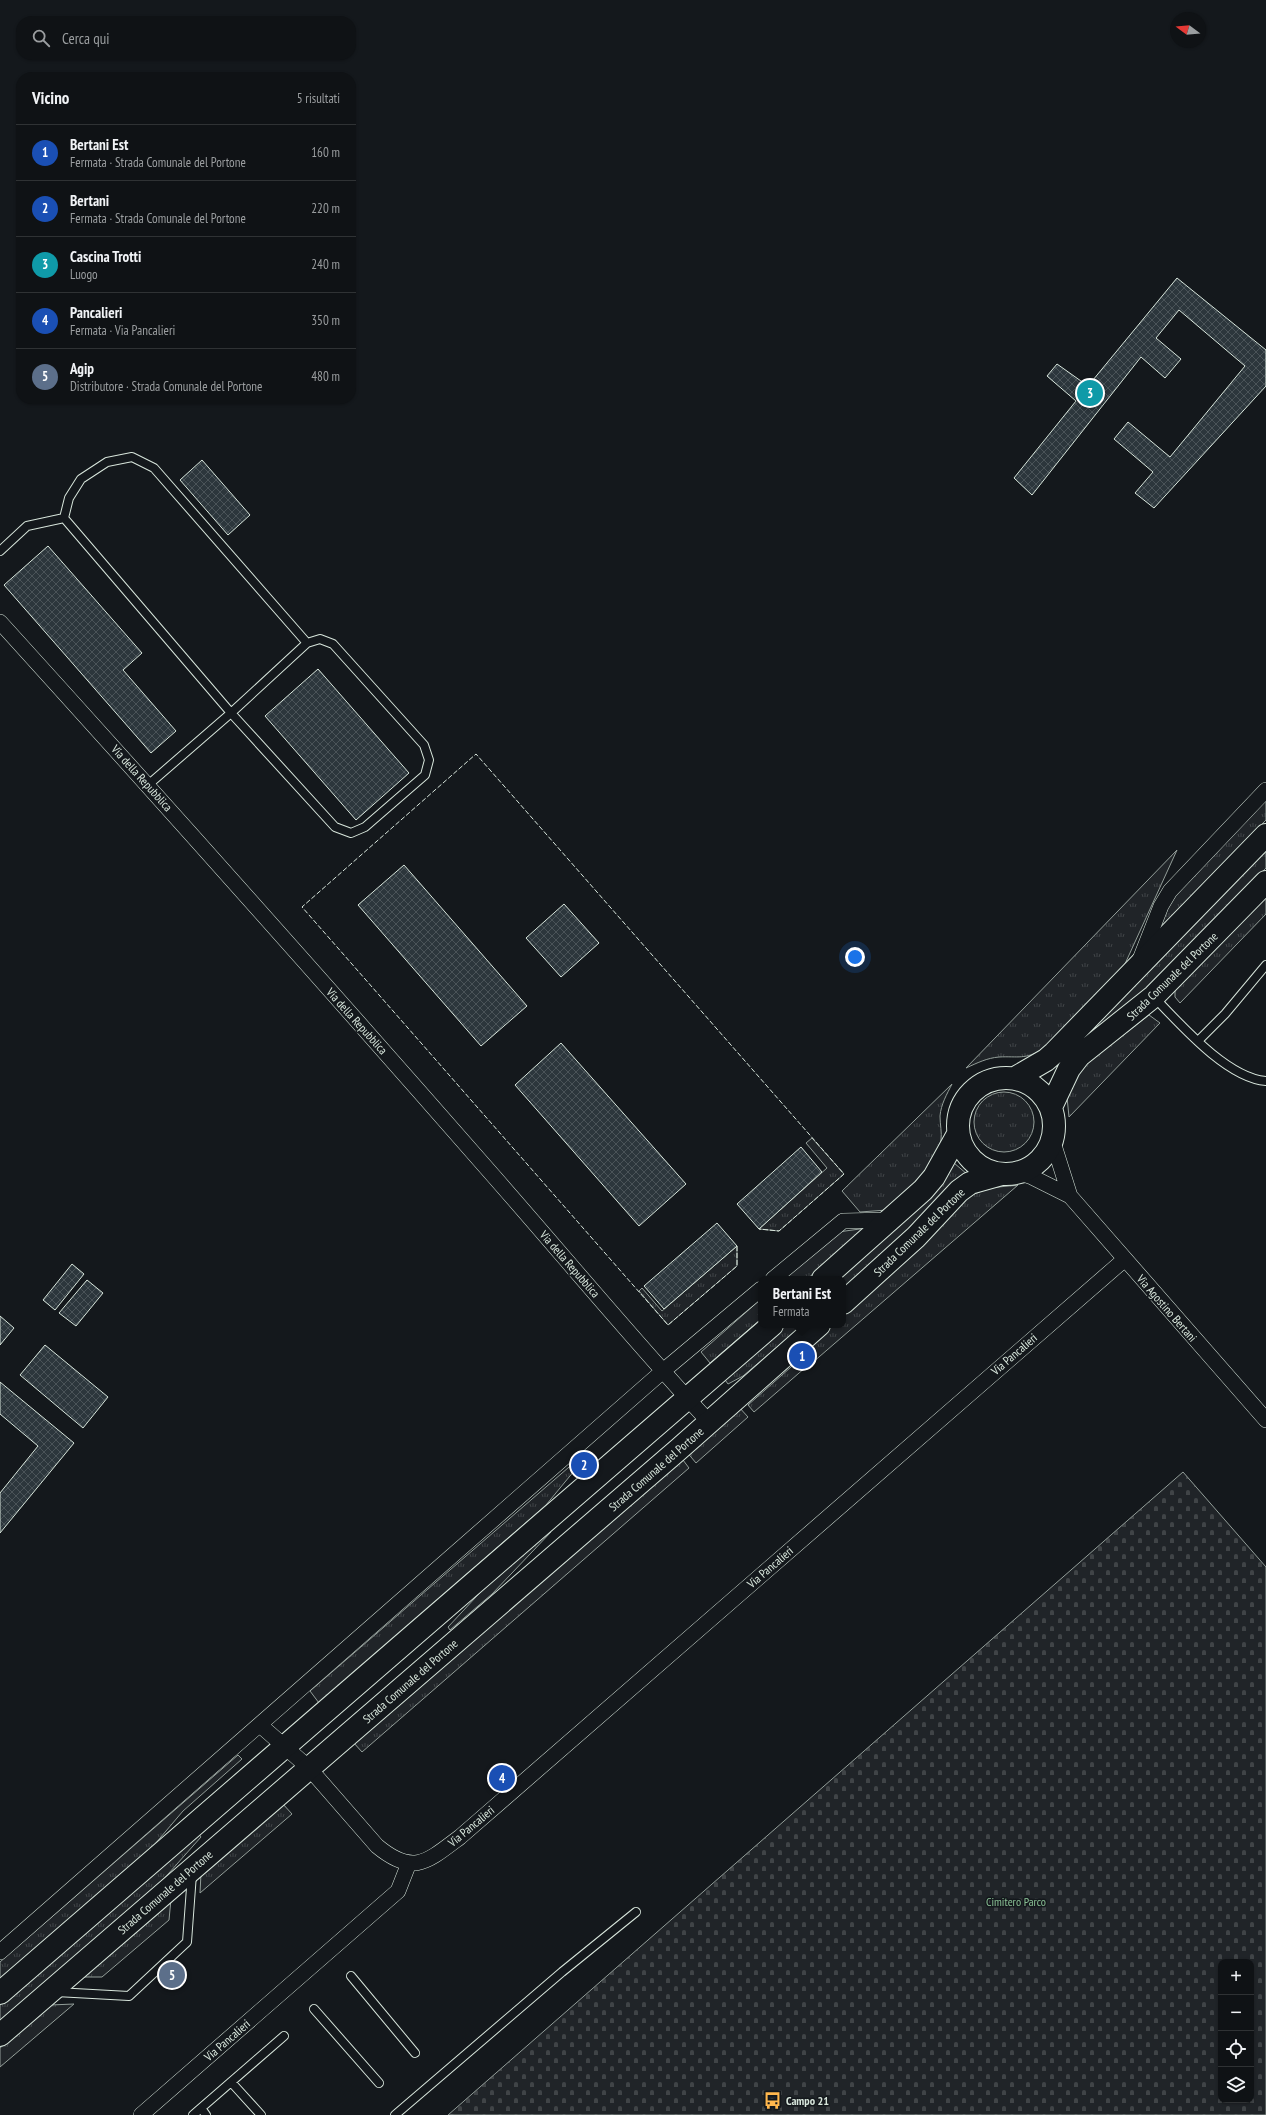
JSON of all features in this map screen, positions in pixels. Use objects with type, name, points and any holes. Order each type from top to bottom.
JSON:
[{"type":"street","name":"Via della Repubblica","points":[[0,622],[148,785],[480,1160],[663,1372],[710,1422]]},
{"type":"street","points":[[1138,966],[1145,944],[1161,906],[1170,891],[1266,790]]},
{"type":"street","points":[[1015,1078],[1038,1089],[1051,1107],[1056,1119],[1052,1139],[1046,1153],[1037,1162],[1011,1174],[994,1173],[979,1166],[965,1152],[958,1134],[958,1124],[963,1104],[977,1087],[993,1079],[1015,1078],[1046,1060],[1054,1053],[1266,835]]},
{"type":"street","name":"Strada Comunale del Portone","points":[[1051,1107],[1069,1069],[1079,1056],[1154,996],[1266,882]]},
{"type":"street","points":[[826,1276],[923,1190],[934,1177],[958,1134]]},
{"type":"street","name":"Via Agostino Bertani","points":[[1052,1139],[1070,1196]]},
{"type":"street","name":"Strada Comunale del Portone","points":[[846,1300],[916,1237],[959,1191],[970,1183],[1011,1174]]},
{"type":"street","name":"Via Agostino Bertani","points":[[1011,1174],[1032,1177],[1070,1196],[1266,1420]]},
{"type":"street","points":[[777,1276],[842,1221],[889,1220]]},
{"type":"street","name":"Via Pancalieri","points":[[141,2115],[398,1892],[409,1863],[425,1862],[460,1837],[1125,1259]]},
{"type":"street","points":[[0,1952],[663,1372],[758,1292]]},
{"type":"street","points":[[0,1993],[769,1328]]},
{"type":"street","name":"Strada Comunale del Portone","points":[[0,2035],[710,1422],[816,1328]]},
{"type":"street","points":[[260,1725],[309,1768],[377,1846],[395,1859],[409,1863]]},
{"type":"lane","points":[[64,518],[69,498],[81,479],[107,462],[132,457],[154,468],[307,643]]},
{"type":"lane","points":[[0,551],[27,526],[64,518]]},
{"type":"lane","points":[[64,518],[231,713],[336,827],[351,833],[365,827],[425,775],[430,760],[424,745],[333,644],[320,639],[307,643],[231,713],[148,785]]},
{"type":"lane","points":[[1198,1040],[1225,1014],[1266,964]]},
{"type":"lane","points":[[1154,996],[1198,1040],[1232,1070],[1255,1080],[1266,1081]]},
{"type":"lane","points":[[50,1992],[129,1996],[187,1942],[192,1869]]},
{"type":"lane","points":[[395,2115],[562,1972],[636,1912]]},
{"type":"lane","points":[[351,1976],[415,2053]]},
{"type":"lane","points":[[314,2009],[379,2083]]},
{"type":"lane","points":[[193,2115],[284,2036]]},
{"type":"lane","points":[[232,2082],[261,2115]]},
{"type":"lane","points":[[201,2108],[206,2115]]},
{"type":"green space","points":[[1266,799],[1266,820],[1158,931],[1173,895]]},
{"type":"green space","points":[[1266,848],[1266,868],[1153,985],[1092,1034],[1090,1032]]},
{"type":"green space","points":[[1177,850],[1124,966],[1044,1049],[1026,1056],[990,1058],[966,1068]]},
{"type":"green space","points":[[1266,895],[1266,914],[1180,1003],[1175,997],[1175,989]]},
{"type":"green space","points":[[1149,1015],[1160,1023],[1069,1117],[1067,1097],[1082,1067]]},
{"type":"green space","points":[[952,1084],[944,1099],[940,1116],[941,1140],[938,1150],[927,1169],[903,1196],[887,1210],[860,1212],[842,1191]]},
{"type":"green space","points":[[998,1092],[1010,1092],[1021,1097],[1029,1105],[1034,1116],[1032,1134],[1021,1147],[1010,1152],[998,1152],[987,1147],[979,1139],[974,1128],[974,1116],[979,1105],[987,1097]]},
{"type":"green space","points":[[812,1138],[844,1174],[779,1231],[759,1229],[827,1168],[806,1143]]},
{"type":"green space","points":[[954,1163],[967,1174],[949,1185],[911,1231],[846,1287],[846,1276],[838,1276]]},
{"type":"green space","points":[[1018,1185],[812,1363],[802,1351],[828,1328],[846,1328],[846,1312],[922,1246],[967,1197],[989,1188]]},
{"type":"green space","points":[[867,1228],[811,1276],[787,1276],[838,1232]]},
{"type":"green space","points":[[737,1246],[737,1266],[668,1325],[639,1291],[642,1288],[662,1311]]},
{"type":"green space","points":[[758,1302],[758,1322],[710,1363],[701,1352]]},
{"type":"green space","points":[[780,1328],[799,1328],[743,1376],[728,1384],[723,1377]]},
{"type":"green space","points":[[799,1360],[806,1367],[754,1412],[748,1405]]},
{"type":"green space","points":[[738,1406],[748,1417],[696,1463],[686,1451]]},
{"type":"green space","points":[[680,1456],[689,1468],[362,1752],[353,1742]]},
{"type":"green space","points":[[576,1461],[579,1465],[546,1505],[319,1703],[310,1691]]},
{"type":"green space","name":"Cimitero Parco","points":[[1183,1472],[1266,1567],[1266,2115],[448,2115]]},
{"type":"green space","points":[[548,1529],[551,1532],[492,1594],[450,1630],[448,1627],[503,1568]]},
{"type":"green space","points":[[238,1755],[242,1759],[183,1811],[149,1851],[0,1980],[0,1962]]},
{"type":"green space","points":[[282,1803],[292,1814],[200,1893],[201,1873]]},
{"type":"green space","points":[[198,1833],[201,1837],[153,1891],[0,2024],[0,2005]]},
{"type":"green space","points":[[171,1899],[169,1920],[102,1977],[81,1977]]},
{"type":"green space","points":[[74,2004],[0,2067],[0,2048],[50,2005]]},
{"type":"building","points":[[1177,278],[1266,350],[1266,386],[1154,508],[1135,493],[1153,472],[1114,439],[1128,422],[1170,457],[1245,366],[1179,310],[1156,338],[1181,359],[1165,378],[1141,357],[1032,495],[1014,478],[1076,401],[1047,376],[1057,364],[1088,386]]},
{"type":"building","points":[[202,460],[250,515],[228,535],[180,480]]},
{"type":"building","points":[[48,546],[142,653],[123,670],[176,731],[151,753],[4,585]]},
{"type":"building","points":[[318,669],[409,773],[356,820],[265,716]]},
{"type":"building","points":[[404,865],[527,1006],[481,1046],[358,905]]},
{"type":"building","points":[[564,904],[599,943],[561,977],[526,938]]},
{"type":"building","points":[[561,1043],[686,1184],[639,1226],[515,1085]]},
{"type":"building","points":[[801,1147],[822,1172],[759,1229],[737,1204]]},
{"type":"building","points":[[717,1223],[737,1246],[664,1309],[644,1286]]},
{"type":"building","points":[[72,1264],[84,1274],[55,1310],[43,1300]]},
{"type":"building","points":[[87,1280],[103,1293],[76,1326],[59,1313]]},
{"type":"building","points":[[0,1316],[14,1328],[0,1345]]},
{"type":"building","points":[[45,1345],[108,1397],[83,1428],[20,1375]]},
{"type":"building","points":[[0,1382],[74,1443],[0,1533],[0,1493],[38,1446],[0,1414]]},
{"type":"fence","points":[[737,1246],[737,1266],[668,1325],[302,907],[476,754],[844,1174],[779,1231],[759,1229]]},
{"type":"place","name":"Cascina Trotti","points":[[1090,393]]},
{"type":"place","name":"Bertani Est","points":[[802,1356]]},
{"type":"place","name":"Bertani","points":[[584,1465]]},
{"type":"place","name":"Pancalieri","points":[[502,1778]]},
{"type":"place","name":"Agip","points":[[172,1975]]},
{"type":"place","name":"Campo 21","points":[[773,2100]]}]
